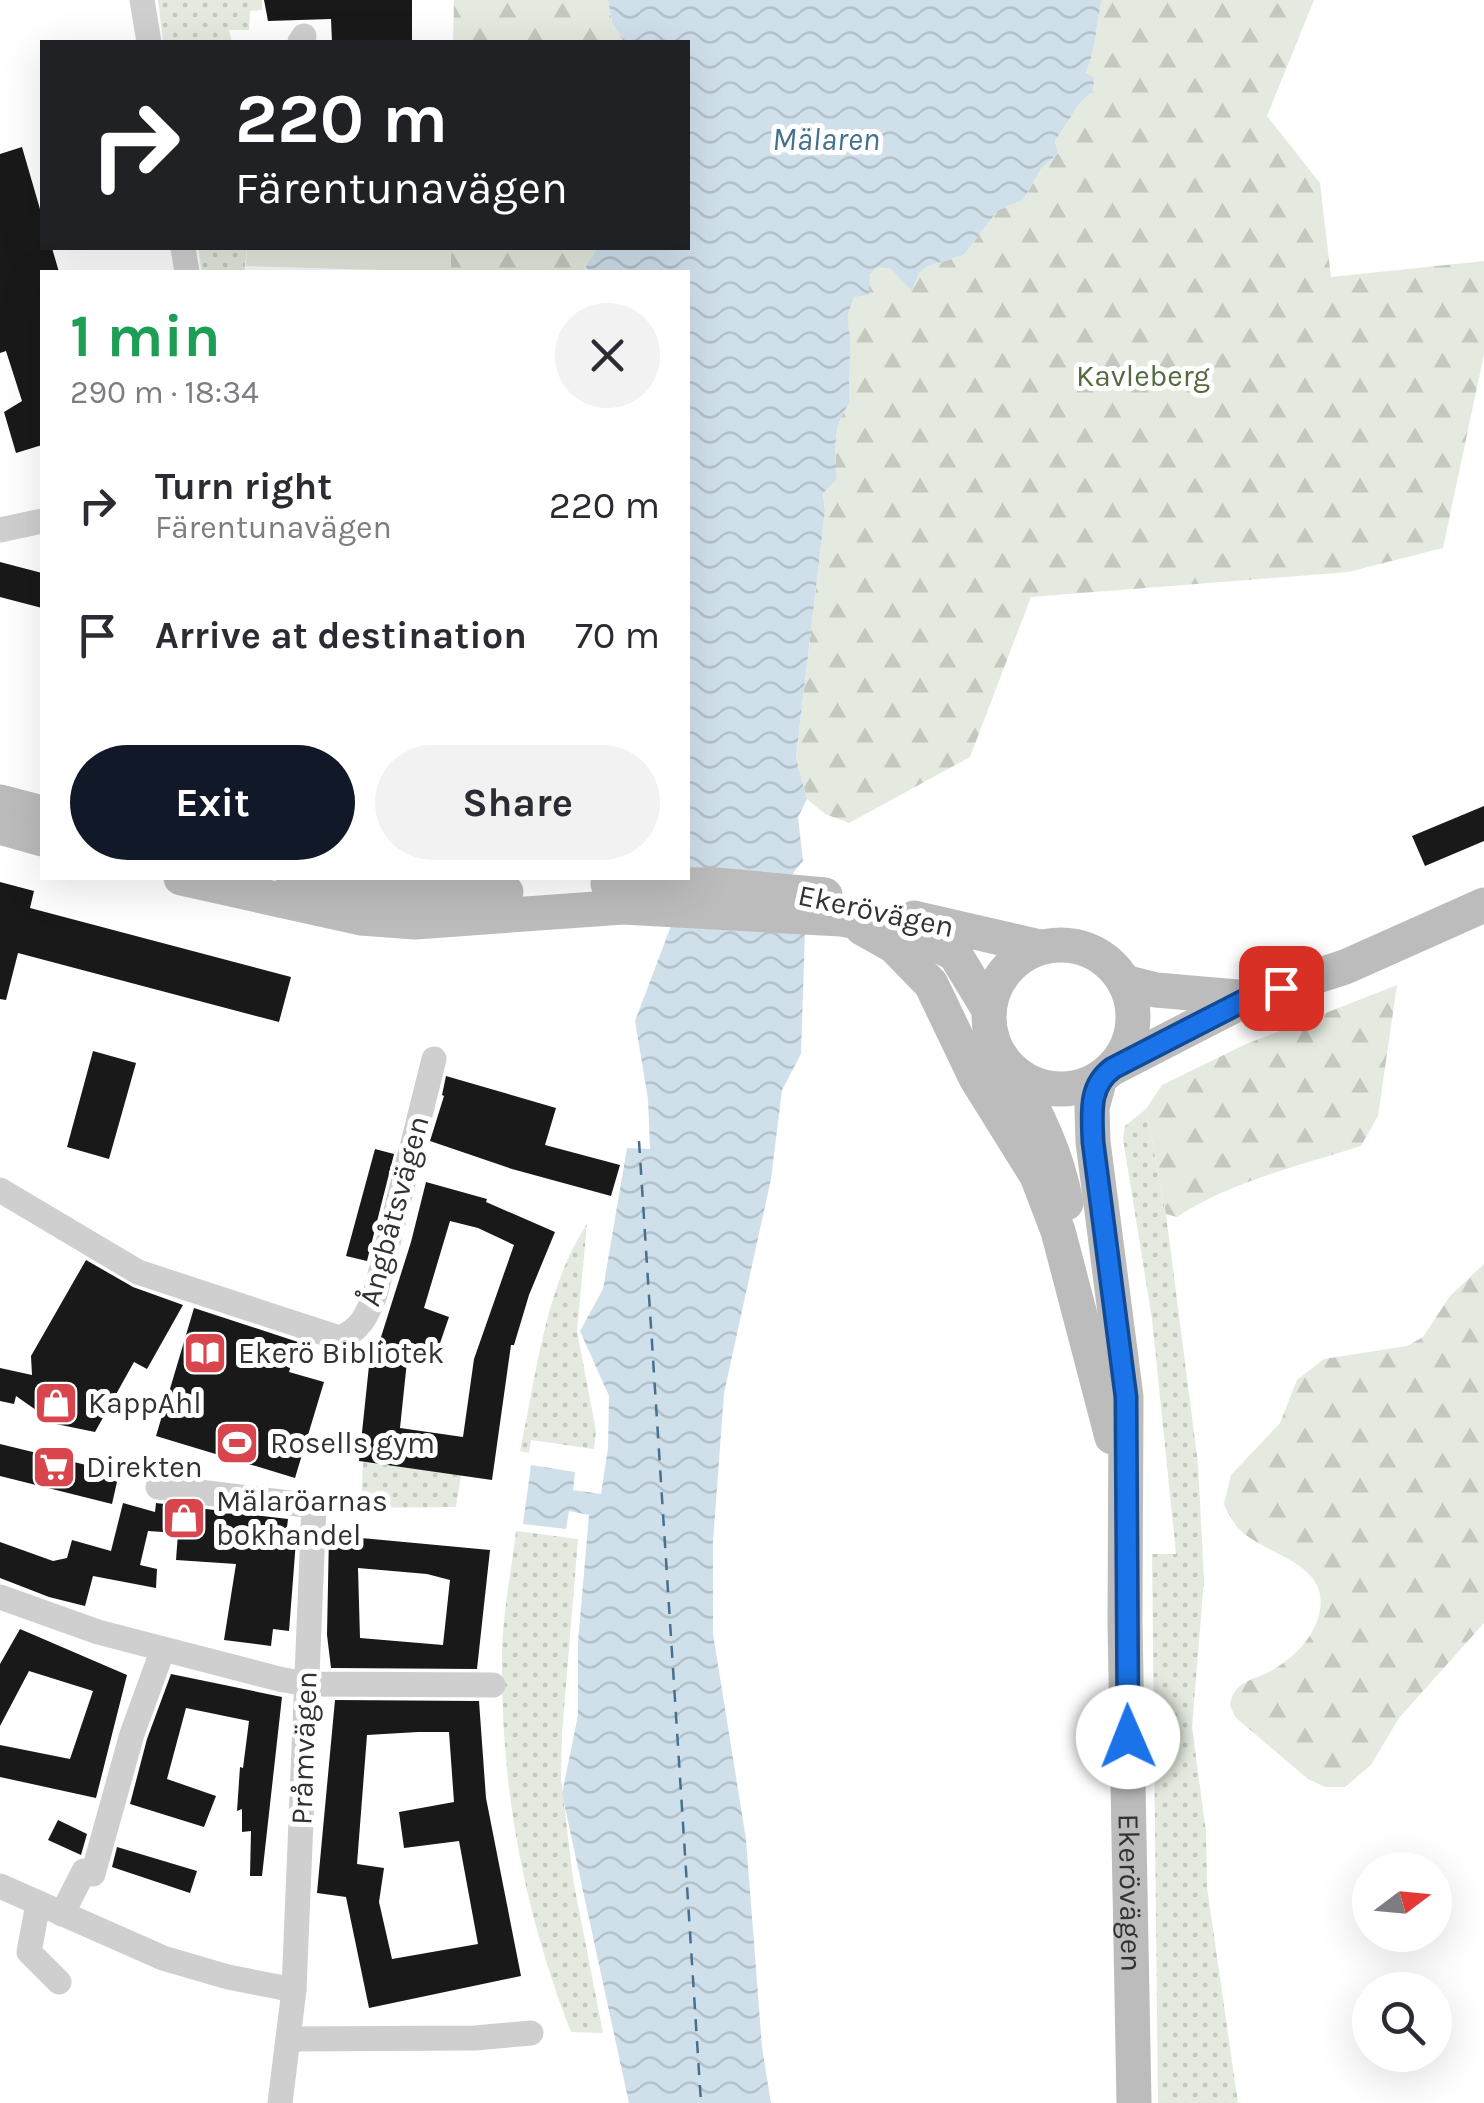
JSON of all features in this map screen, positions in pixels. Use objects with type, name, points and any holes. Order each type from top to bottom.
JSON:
[{"type":"main road","points":[[0,802],[40,812]]},
{"type":"main road","points":[[0,826],[40,837]]},
{"type":"main road","name":"Ekerövägen","points":[[190,880],[361,918],[415,922],[488,905],[617,884],[716,885],[912,931],[955,954],[989,1010]]},
{"type":"main road","name":"Ekerövägen","points":[[301,880],[359,894],[488,905]]},
{"type":"main road","points":[[1106,1073],[1123,1055],[1132,1027],[1133,1014],[1124,982],[1109,962],[1086,949],[1055,944],[1024,954],[1007,968],[993,992],[989,1010],[995,1046],[1012,1071],[1052,1089],[1082,1085],[1106,1073],[1249,998],[1345,966],[1484,905]]},
{"type":"main road","name":"Ekerövägen","points":[[844,912],[922,920],[1040,946]]},
{"type":"main road","name":"Ekerövägen","points":[[844,912],[894,946],[932,984],[976,1078],[1037,1176],[1058,1231],[1112,1437]]},
{"type":"main road","points":[[1124,982],[1156,990],[1249,998]]},
{"type":"main road","name":"Ekerövägen","points":[[1012,1071],[1039,1117],[1060,1173],[1112,1437],[1125,1624]]},
{"type":"main road","name":"Ekerövägen","points":[[1106,1073],[1092,1108],[1126,1397],[1125,1624],[1134,2103]]},
{"type":"street","points":[[142,0],[149,40]]},
{"type":"street","points":[[0,530],[40,521]]},
{"type":"street","name":"Ångbåtsvägen","points":[[0,1190],[138,1272],[338,1338],[350,1334],[366,1318],[375,1295],[434,1059]]},
{"type":"street","name":"Pråmvägen","points":[[158,1487],[314,1506],[294,1990],[280,2103]]},
{"type":"street","points":[[0,1597],[98,1632],[306,1684],[493,1685]]},
{"type":"street","points":[[62,1914],[89,1872],[162,1649]]},
{"type":"street","points":[[0,1886],[163,1958],[228,1977],[294,1990]]},
{"type":"street","points":[[38,1904],[29,1952],[59,1982]]},
{"type":"street","points":[[288,2039],[475,2038],[531,2033]]},
{"type":"green space","points":[[158,0],[262,0],[262,10],[250,11],[249,30],[229,30],[232,40],[163,40]]},
{"type":"green space","points":[[454,0],[608,0],[612,23],[623,40],[453,40]]},
{"type":"green space","name":"Kavleberg","points":[[1102,0],[1314,0],[1267,116],[1320,183],[1331,277],[1484,261],[1484,354],[1443,548],[1348,572],[1031,597],[970,757],[849,823],[825,814],[807,799],[796,758],[825,511],[823,492],[837,479],[837,429],[850,403],[850,343],[845,319],[854,296],[877,267],[890,267],[912,290],[919,273],[928,266],[964,255],[998,210],[1023,200],[1041,169],[1058,153],[1055,141],[1080,103],[1093,91],[1086,74]]},
{"type":"green space","points":[[198,250],[247,250],[244,270],[202,270]]},
{"type":"green space","points":[[247,250],[451,250],[451,270],[246,266]]},
{"type":"green space","points":[[451,250],[596,250],[585,270],[451,270]]},
{"type":"green space","points":[[1397,985],[1378,1116],[1361,1146],[1243,1184],[1177,1217],[1166,1214],[1146,1109],[1162,1085],[1244,1045]]},
{"type":"green space","points":[[1146,1109],[1166,1214],[1198,1464],[1204,1580],[1192,1727],[1206,1832],[1207,1887],[1238,2103],[1158,2103],[1152,1554],[1176,1554],[1152,1319],[1123,1139],[1125,1126]]},
{"type":"green space","points":[[587,1224],[577,1331],[596,1431],[594,1449],[531,1440],[529,1453],[520,1451],[552,1304],[561,1275]]},
{"type":"green space","points":[[1484,1264],[1484,1623],[1399,1718],[1371,1765],[1345,1787],[1325,1787],[1308,1779],[1235,1717],[1230,1705],[1239,1686],[1278,1667],[1300,1648],[1316,1624],[1321,1598],[1308,1573],[1236,1526],[1224,1504],[1231,1475],[1280,1423],[1297,1380],[1324,1359],[1407,1346],[1423,1337],[1450,1296]]},
{"type":"green space","points":[[363,1462],[461,1475],[456,1507],[361,1508]]},
{"type":"green space","points":[[516,1531],[578,1539],[561,1778],[573,1879],[603,2033],[571,2032],[540,1941],[518,1849],[506,1756],[502,1660]]},
{"type":"water","name":"Mälaren","points":[[608,0],[1102,0],[1086,73],[1094,78],[1093,91],[1080,103],[1055,141],[1058,153],[1041,169],[1023,200],[998,210],[964,255],[928,266],[919,273],[912,291],[890,268],[877,267],[870,275],[869,295],[854,297],[848,317],[850,403],[837,429],[837,479],[823,493],[825,511],[796,758],[807,799],[798,817],[803,861],[774,897],[805,932],[801,1054],[782,1090],[771,1179],[724,1393],[713,1542],[713,1634],[746,1839],[762,2047],[771,2103],[629,2103],[562,1794],[578,1715],[578,1642],[589,1515],[569,1511],[566,1529],[523,1524],[531,1465],[575,1472],[573,1490],[601,1494],[608,1448],[609,1396],[580,1331],[603,1289],[627,1148],[650,1149],[648,1099],[635,1021],[690,880],[690,270],[586,267],[596,250],[690,250],[690,40],[623,40],[612,23]]},
{"type":"building","points":[[264,0],[412,0],[412,40],[332,40],[331,19],[268,21]]},
{"type":"building","points":[[22,147],[40,209],[40,250],[53,250],[58,270],[40,270],[40,446],[16,453],[4,412],[22,401],[6,351],[0,353],[0,154]]},
{"type":"building","points":[[0,562],[40,572],[40,607],[0,597]]},
{"type":"building","points":[[1484,806],[1484,841],[1425,866],[1412,836]]},
{"type":"building","points":[[0,882],[34,891],[30,908],[291,977],[279,1022],[18,953],[6,1000],[0,999]]},
{"type":"building","points":[[93,1051],[136,1063],[109,1159],[67,1147]]},
{"type":"building","points":[[446,1076],[556,1108],[545,1145],[620,1165],[611,1196],[430,1141]]},
{"type":"building","points":[[375,1149],[394,1154],[367,1261],[346,1256]]},
{"type":"building","points":[[426,1182],[487,1199],[486,1202],[555,1232],[511,1345],[492,1480],[359,1461],[370,1356],[375,1356]],"holes":[[[450,1221],[478,1228],[514,1245],[474,1359],[463,1437],[400,1428],[409,1342],[437,1352],[449,1317],[424,1308]]]},
{"type":"building","points":[[86,1260],[133,1287],[183,1305],[147,1369],[134,1362],[95,1432],[56,1424],[16,1396],[14,1404],[0,1401],[0,1368],[32,1375],[31,1356]]},
{"type":"building","points":[[194,1308],[298,1342],[289,1372],[324,1382],[295,1478],[156,1436]]},
{"type":"building","points":[[0,1444],[119,1473],[112,1504],[0,1476]]},
{"type":"building","points":[[123,1503],[155,1512],[156,1503],[288,1519],[287,1527],[297,1528],[289,1631],[273,1629],[271,1646],[224,1640],[236,1564],[176,1560],[178,1533],[148,1531],[140,1565],[157,1569],[156,1588],[93,1576],[85,1606],[0,1578],[0,1542],[53,1561],[67,1558],[72,1540],[111,1551]]},
{"type":"building","points":[[329,1535],[490,1550],[477,1669],[331,1668],[327,1635]],"holes":[[[358,1568],[450,1580],[443,1645],[360,1638]]]},
{"type":"building","points":[[20,1629],[127,1675],[96,1798],[0,1777],[0,1745],[70,1759],[93,1691],[29,1671],[0,1726],[0,1664]]},
{"type":"building","points":[[171,1674],[282,1697],[262,1876],[250,1876],[251,1831],[242,1832],[242,1809],[237,1811],[249,1721],[186,1708],[167,1779],[216,1796],[204,1827],[130,1804],[147,1739]]},
{"type":"building","points":[[335,1700],[479,1701],[486,1798],[521,1976],[369,2008],[346,1897],[317,1893]],"holes":[[[449,1732],[454,1802],[399,1812],[404,1848],[459,1841],[478,1944],[392,1959],[379,1902],[384,1868],[357,1864],[367,1735]]]},
{"type":"building","points":[[58,1820],[87,1834],[81,1855],[48,1840]]},
{"type":"building","points":[[117,1847],[197,1871],[190,1893],[112,1867]]},
{"type":"ferry route","points":[[639,1141],[701,2103]]},
{"type":"place","name":"Ekerö Bibliotek","points":[[205,1353]]},
{"type":"place","name":"KappAhl","points":[[56,1403]]},
{"type":"place","name":"Rosells gym","points":[[237,1443]]},
{"type":"place","name":"Direkten","points":[[54,1467]]},
{"type":"place","name":"Mälaröarnas bokhandel","points":[[184,1518]]},
{"type":"route","points":[[1128,1737],[1126,1397],[1092,1108],[1100,1078],[1113,1068],[1249,998],[1281,988]]}]
